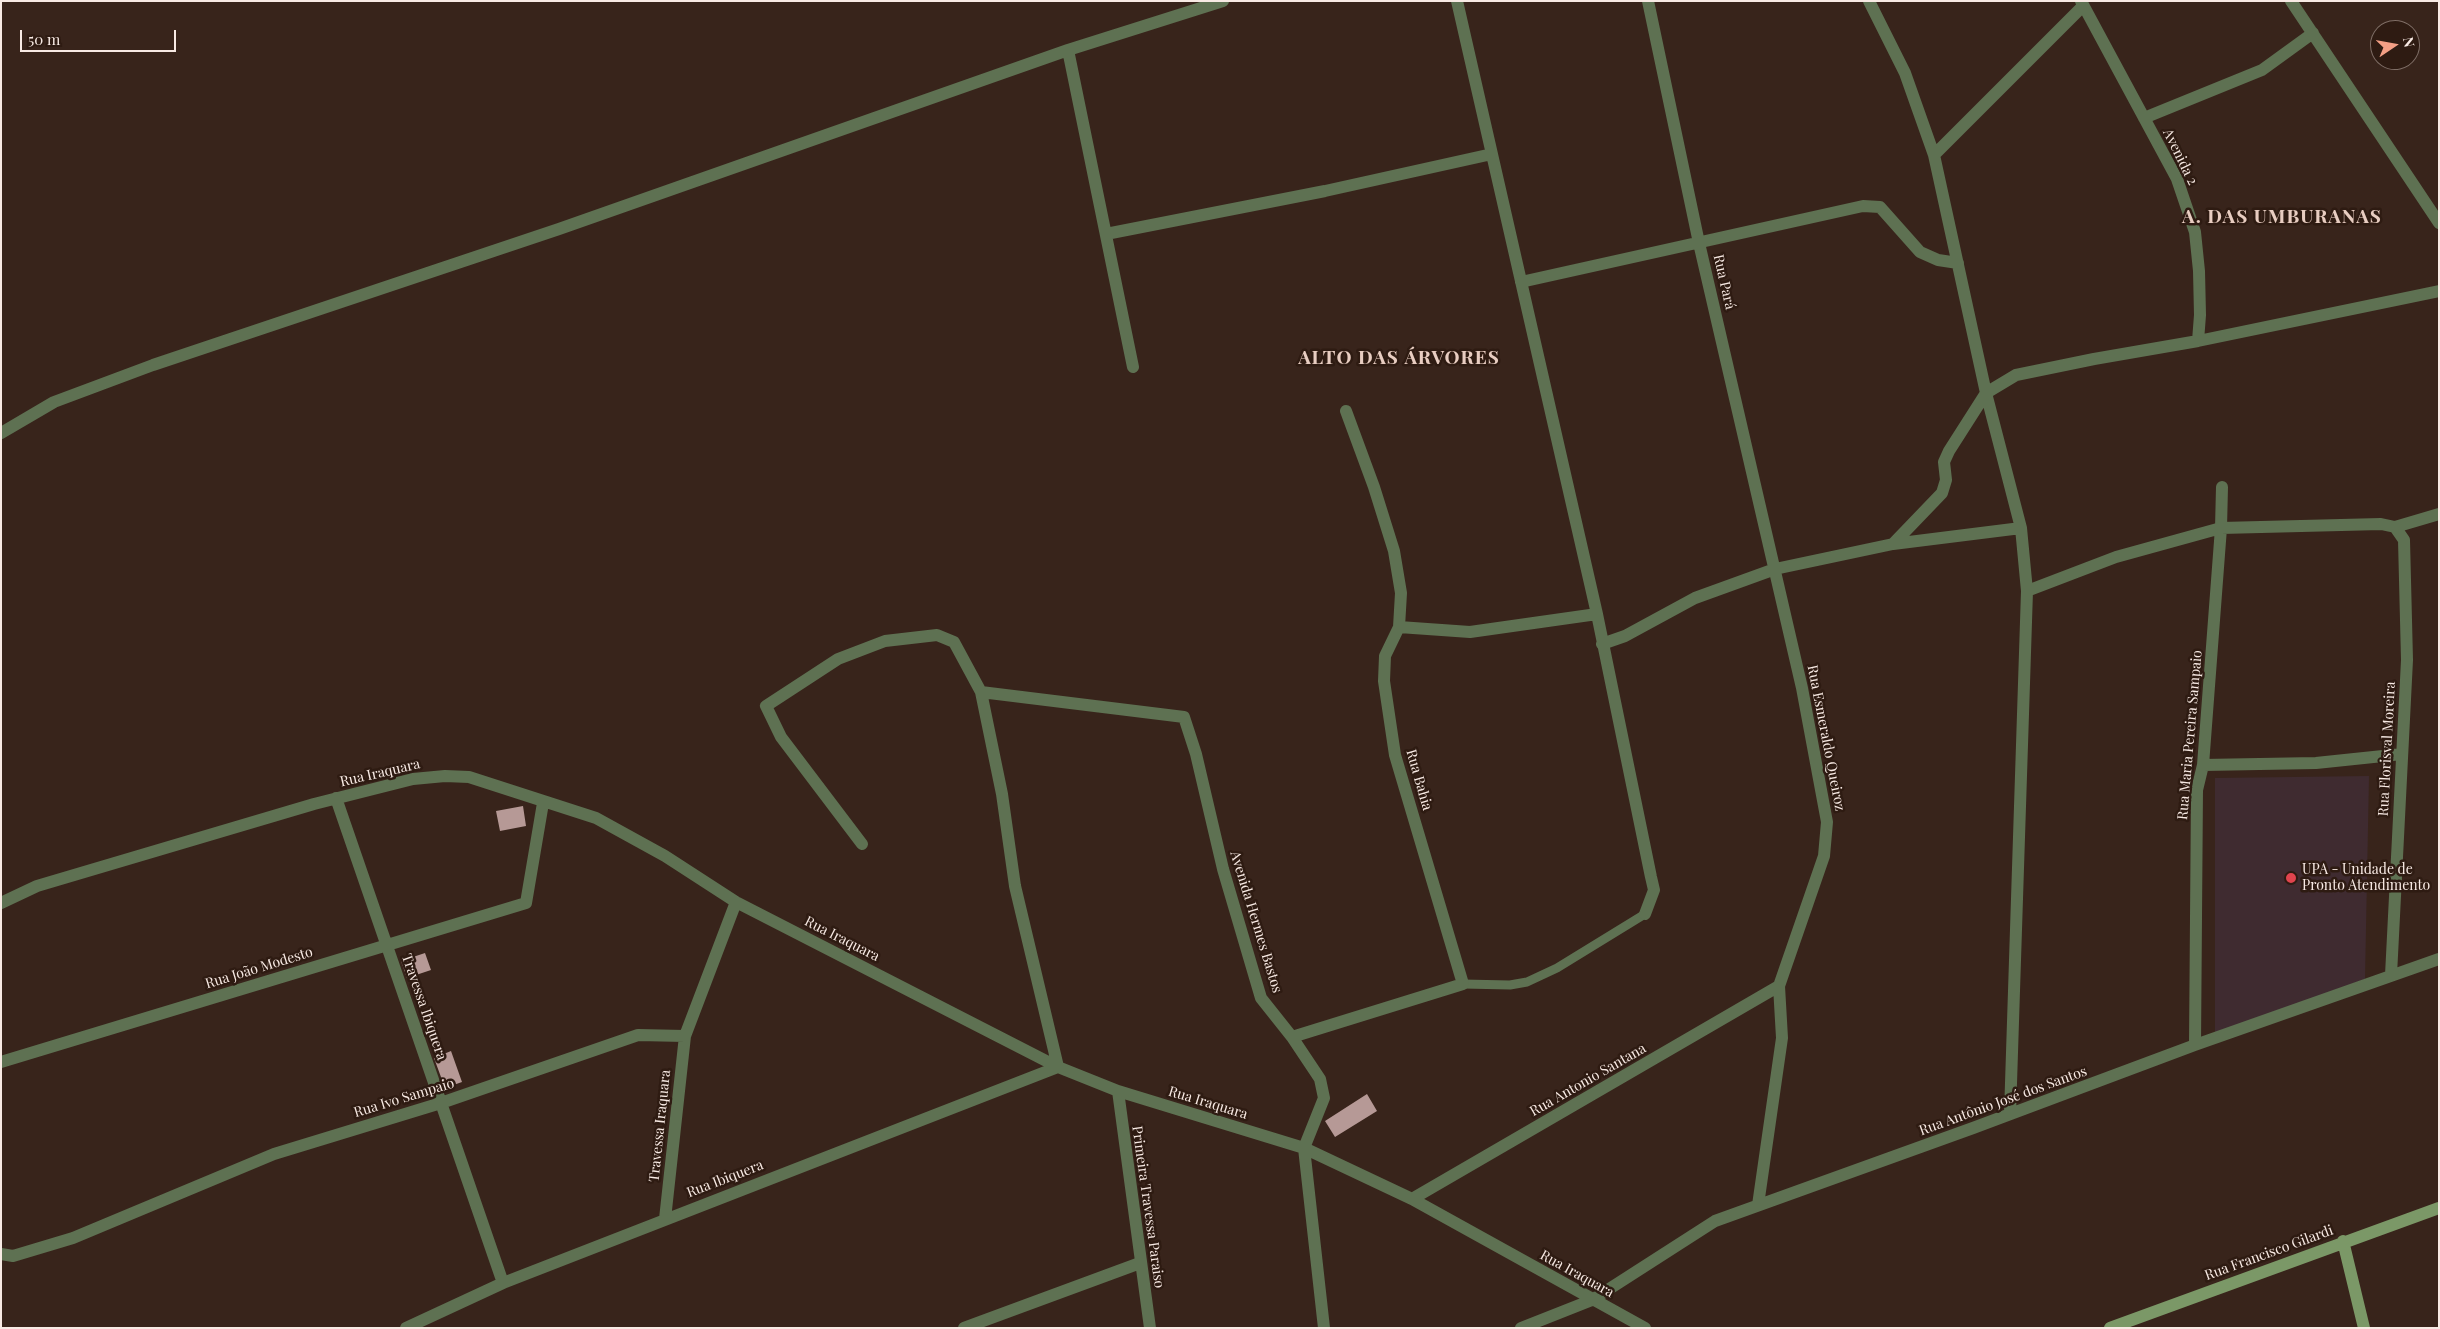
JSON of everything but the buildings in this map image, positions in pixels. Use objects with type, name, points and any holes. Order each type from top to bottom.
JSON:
[{"type":"street","points":[[1,433],[54,402],[153,365],[549,232],[1068,50],[1223,1]]},
{"type":"street","points":[[1457,1],[1597,614],[1654,890],[1645,914]]},
{"type":"street","name":"Rua Pará","points":[[1648,1],[1699,243],[1775,569]]},
{"type":"street","points":[[1869,1],[1905,73],[1934,155],[1986,393],[2021,528],[2027,591],[2010,1114]]},
{"type":"street","points":[[2291,1],[2439,223]]},
{"type":"street","points":[[1934,155],[2082,4]]},
{"type":"street","name":"Avenida 2","points":[[2082,4],[2177,179],[2195,232],[2200,297],[2198,341]]},
{"type":"street","points":[[2144,118],[2262,70],[2313,33]]},
{"type":"street","points":[[1068,50],[1133,367]]},
{"type":"street","points":[[1106,234],[1325,191],[1492,154]]},
{"type":"street","points":[[1520,282],[1863,206],[1880,207],[1920,252],[1938,260],[1958,263]]},
{"type":"street","points":[[1893,544],[1942,493],[1946,480],[1944,462],[1986,393],[2016,375],[2198,341],[2439,291]]},
{"type":"street","name":"Rua Bahia","points":[[1346,411],[1365,460],[1394,551],[1401,594],[1399,627],[1385,656],[1384,681],[1387,715],[1395,755],[1464,984]]},
{"type":"street","name":"Rua Maria Pereira Sampaio","points":[[2195,1045],[2197,790],[2203,765],[2221,528],[2222,487]]},
{"type":"street","points":[[2027,591],[2116,557],[2221,528],[2381,524],[2395,527],[2439,514]]},
{"type":"street","name":"Rua Florisval Moreira","points":[[2391,975],[2407,660],[2404,540],[2395,527]]},
{"type":"street","points":[[1602,644],[1625,636],[1694,598],[1775,569],[1893,544],[2021,528]]},
{"type":"street","name":"Rua Esmeraldo Queiroz","points":[[1758,1205],[1782,1038],[1779,986],[1824,856],[1828,822],[1802,688],[1775,569]]},
{"type":"street","points":[[1399,627],[1470,632],[1597,614]]},
{"type":"street","points":[[862,844],[781,737],[766,706],[838,659],[885,641],[938,635],[954,642],[981,692],[1002,794],[1015,886],[1058,1067]]},
{"type":"street","name":"Avenida Hermes Bastos","points":[[981,692],[1184,717],[1196,754],[1223,868],[1262,998],[1292,1037],[1320,1079],[1324,1098],[1304,1148],[1324,1328]]},
{"type":"street","points":[[2203,765],[2316,763],[2402,754]]},
{"type":"street","name":"Rua Iraquara","points":[[1,903],[37,886],[336,798],[412,779],[445,776],[469,777],[543,803],[596,818],[665,856],[736,902],[1058,1067],[1118,1091],[1304,1148],[1412,1200],[1645,1328]]},
{"type":"street","name":"Travessa Ibiquera","points":[[336,798],[503,1283]]},
{"type":"street","name":"Rua João Modesto","points":[[1,1062],[526,903],[543,803]]},
{"type":"street","points":[[685,1036],[736,902]]},
{"type":"street","name":"Rua Antônio José dos Santos","points":[[1521,1328],[1592,1300],[1715,1221],[2195,1045],[2439,959]]},
{"type":"street","points":[[1292,1037],[1464,984]]},
{"type":"street","name":"Rua Antonio Santana","points":[[1412,1200],[1779,986]]},
{"type":"street","name":"Rua Ivo Sampaio","points":[[1,1254],[13,1256],[73,1238],[274,1154],[441,1103],[638,1034],[685,1036]]},
{"type":"street","name":"Travessa Iraquara","points":[[665,1219],[685,1036]]},
{"type":"street","name":"Rua Ibiquera","points":[[406,1328],[503,1283],[1058,1067]]},
{"type":"street","name":"Primeira Travessa Paraiso","points":[[1118,1091],[1150,1328]]},
{"type":"street","name":"Rua Francisco Gilardi","points":[[2110,1328],[2126,1325],[2343,1241],[2439,1208]]},
{"type":"street","points":[[2343,1241],[2364,1328]]},
{"type":"street","points":[[964,1328],[1140,1263]]},
{"type":"lane","points":[[1464,984],[1510,985],[1527,982],[1557,968],[1645,914]]},
{"type":"shaded area","name":"UPA - Unidade de Pronto Atendimento","points":[[2369,776],[2365,979],[2215,1038],[2215,778]]},
{"type":"place","name":"UPA - Unidade de Pronto Atendimento","points":[[2291,878]]},
{"type":"district","name":"A. DAS UMBURANAS","points":[[2282,217]]},
{"type":"district","name":"ALTO DAS ÁRVORES","points":[[1399,358]]}]
